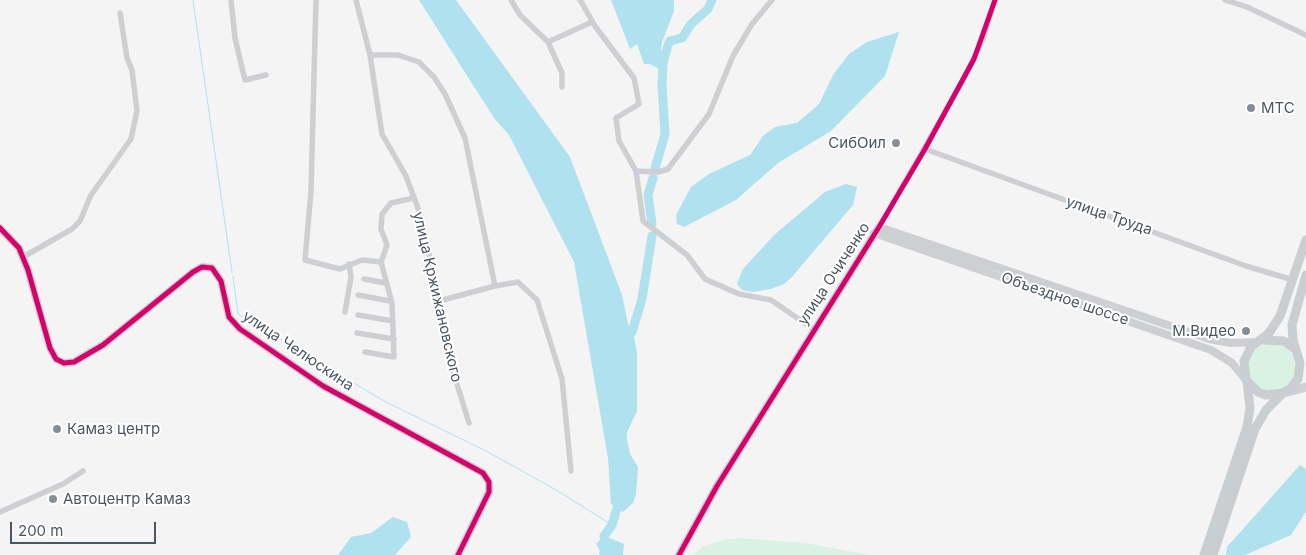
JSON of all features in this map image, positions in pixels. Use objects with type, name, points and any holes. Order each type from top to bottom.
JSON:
[{"type":"main road","points":[[1204,555],[1247,427],[1250,408],[1244,361],[1251,347],[1261,341],[1280,316],[1306,240]]},
{"type":"main road","points":[[1213,555],[1256,429],[1266,410],[1283,393],[1290,389],[1298,379],[1300,355],[1292,325],[1306,275]]},
{"type":"main road","points":[[1261,341],[1284,341],[1300,355]]},
{"type":"main road","points":[[1246,380],[1252,387],[1266,395],[1306,387]]},
{"type":"street","points":[[231,0],[235,38],[245,80],[266,75]]},
{"type":"street","points":[[316,0],[311,191],[305,260],[340,269],[362,260],[381,262]]},
{"type":"street","name":"улица Кржижановского","points":[[356,0],[370,55],[382,134],[406,176],[424,228],[453,371],[469,423]]},
{"type":"street","points":[[511,0],[520,14],[548,42],[562,73],[562,87]]},
{"type":"street","points":[[580,0],[592,22],[634,78],[639,104],[616,118],[619,141],[636,171],[643,221],[686,255],[705,279],[739,294],[771,300],[813,329]]},
{"type":"street","points":[[636,171],[658,172],[668,169],[709,114],[733,56],[752,24],[772,0]]},
{"type":"street","name":"улица Очиченко","points":[[679,555],[717,486],[813,329],[879,226],[924,149],[974,58],[995,0]]},
{"type":"street","points":[[1225,0],[1247,7],[1290,30],[1306,35]]},
{"type":"street","points":[[23,257],[72,229],[80,221],[91,194],[131,139],[137,111],[132,70],[127,58],[120,12]]},
{"type":"street","points":[[548,42],[592,22]]},
{"type":"street","points":[[370,55],[398,55],[419,62],[434,77],[445,94],[465,138],[495,286]]},
{"type":"street","name":"улица Труда","points":[[924,149],[1246,266],[1293,280]]},
{"type":"street","points":[[365,352],[394,357],[393,321],[381,262],[387,245],[381,229],[382,214],[391,203],[414,198]]},
{"type":"street","name":"Объездное шоссе","points":[[879,226],[1209,339],[1231,343],[1261,341]]},
{"type":"street","name":"улица Челюскина","points":[[0,228],[15,242],[23,257],[50,348],[60,360],[74,362],[103,345],[193,272],[202,267],[212,268],[221,281],[229,317],[240,329],[323,386],[483,473],[488,482],[488,492],[458,555]]},
{"type":"street","name":"Объездное шоссе","points":[[874,233],[1211,350],[1232,363],[1246,380]]},
{"type":"street","points":[[345,312],[351,277],[349,264]]},
{"type":"street","points":[[364,279],[385,283]]},
{"type":"street","points":[[439,301],[518,282],[537,300],[562,379],[571,471]]},
{"type":"street","points":[[358,296],[390,301]]},
{"type":"street","points":[[358,315],[393,321]]},
{"type":"street","points":[[357,332],[394,339]]},
{"type":"street","points":[[0,512],[63,484],[84,471]]},
{"type":"green space","points":[[1267,343],[1277,343],[1289,350],[1296,362],[1296,372],[1289,384],[1277,391],[1267,391],[1259,387],[1252,380],[1248,372],[1248,362],[1252,354],[1259,347]]},
{"type":"green space","points":[[739,538],[805,543],[870,555],[693,555],[702,547],[722,540]]},
{"type":"water","points":[[419,0],[456,0],[570,157],[622,295],[628,324],[634,337],[637,352],[637,411],[627,432],[630,454],[638,467],[636,495],[633,503],[623,512],[611,504],[608,458],[574,262],[509,135],[494,118]]},
{"type":"water","points":[[611,0],[674,0],[674,11],[662,42],[661,50],[666,64],[663,71],[650,64],[644,64],[637,44],[630,49]]},
{"type":"water","points":[[899,32],[885,76],[831,131],[778,163],[736,200],[684,227],[677,224],[676,215],[691,187],[709,174],[750,155],[763,136],[775,127],[797,123],[819,104],[833,75],[849,54],[867,42]]},
{"type":"water","points":[[846,184],[857,187],[853,205],[791,278],[784,284],[771,289],[753,292],[742,290],[737,284],[743,269],[774,235],[825,192]]},
{"type":"water","points":[[1300,465],[1306,469],[1306,512],[1291,535],[1245,555],[1226,555],[1227,547]]},
{"type":"water","points":[[393,517],[407,522],[411,537],[395,555],[338,555],[351,537],[371,533]]},
{"type":"water","points":[[604,536],[624,544],[623,555],[599,555],[600,551],[596,544]]},
{"type":"waterway","points":[[193,0],[232,272]]},
{"type":"waterway","points":[[655,168],[665,134],[662,85],[663,63],[668,45],[670,41],[682,38],[691,24],[708,9],[712,0]]},
{"type":"waterway","points":[[652,224],[648,195],[653,178]]},
{"type":"waterway","points":[[632,332],[642,299],[652,236]]},
{"type":"waterway","points":[[233,276],[238,314],[384,401],[486,451],[558,491],[612,525]]},
{"type":"waterway","points":[[608,555],[609,552],[604,536],[612,525],[617,508]]},
{"type":"cycle path","points":[[679,555],[717,486],[879,227],[925,149],[974,59],[995,0]]},
{"type":"cycle path","points":[[0,228],[19,248],[28,270],[50,348],[56,359],[64,363],[74,362],[103,345],[193,272],[202,267],[212,268],[221,281],[229,317],[240,329],[323,386],[483,473],[489,482],[489,492],[458,555]]},
{"type":"place","name":"МТС","points":[[1251,108]]},
{"type":"place","name":"СибОил","points":[[896,143]]},
{"type":"place","name":"М.Видео","points":[[1246,331]]},
{"type":"place","name":"Камаз центр","points":[[57,429]]},
{"type":"place","name":"Автоцентр Камаз","points":[[53,499]]}]
